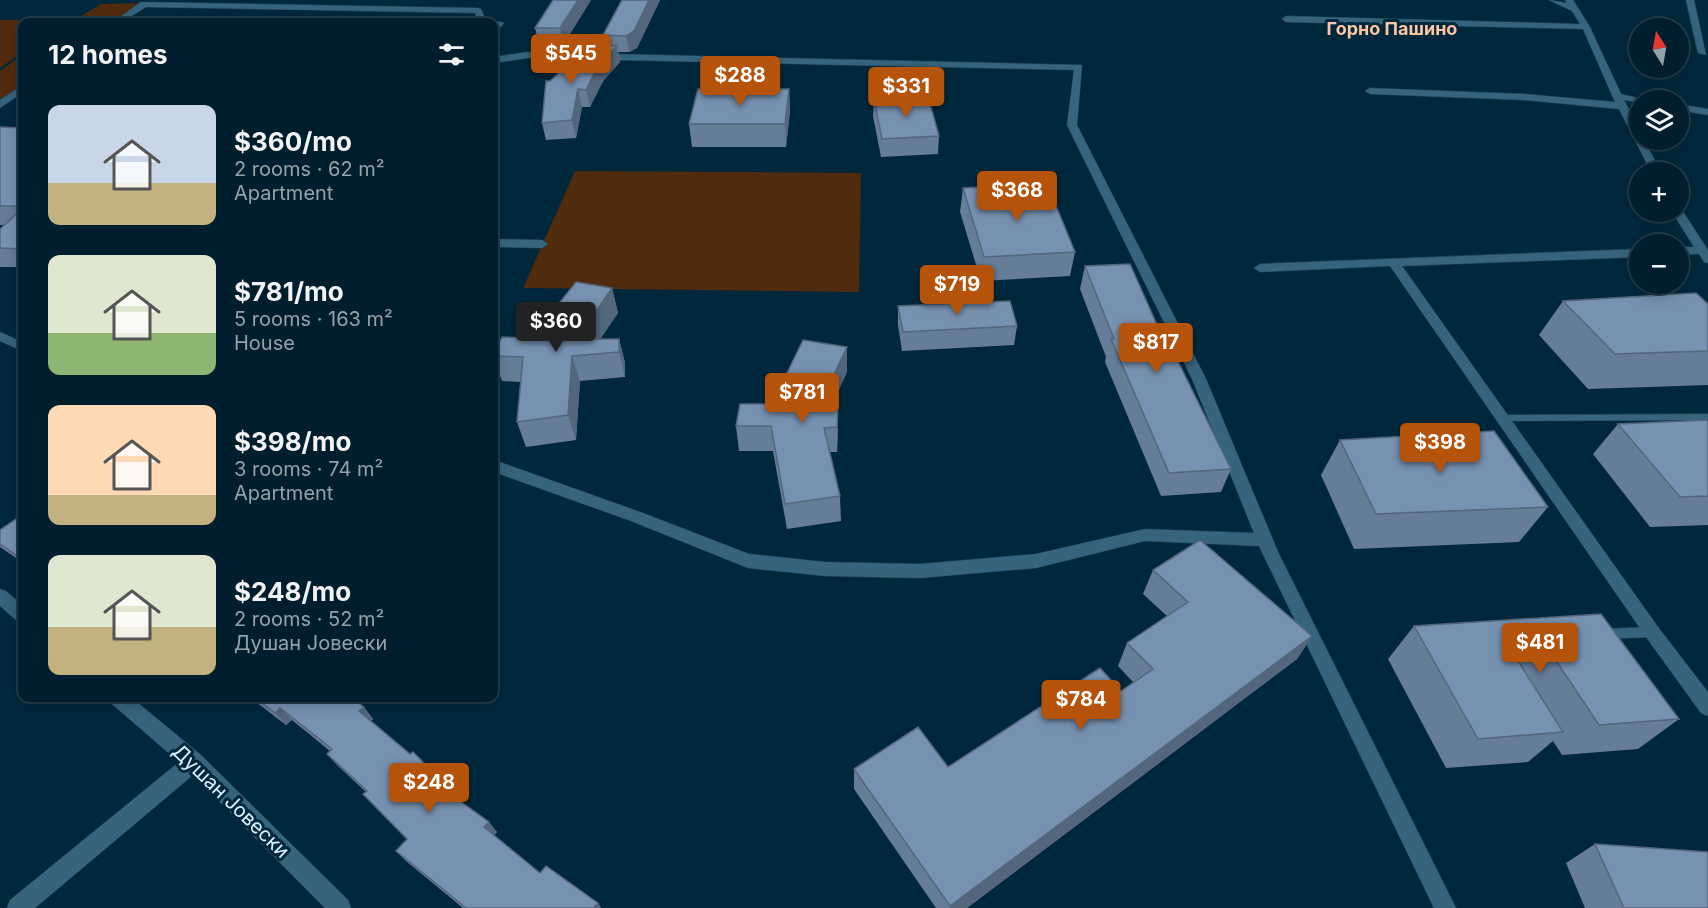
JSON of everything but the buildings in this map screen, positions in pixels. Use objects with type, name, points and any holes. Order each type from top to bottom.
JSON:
[{"type":"street","points":[[1553,0],[1577,10]]},
{"type":"street","points":[[1569,0],[1586,27],[1617,96],[1651,162]]},
{"type":"street","points":[[1690,0],[1703,53]]},
{"type":"street","points":[[123,18],[144,4],[478,10],[480,18]]},
{"type":"street","points":[[1286,19],[1586,27]]},
{"type":"street","points":[[498,60],[528,56],[1079,67],[1072,124],[1199,379],[1264,540],[1445,908]]},
{"type":"street","points":[[1370,91],[1524,97],[1622,106]]},
{"type":"street","points":[[0,105],[18,92]]},
{"type":"street","points":[[1617,96],[1629,98]]},
{"type":"street","points":[[1689,109],[1708,112]]},
{"type":"street","points":[[1684,222],[1705,254]]},
{"type":"street","points":[[498,243],[542,244]]},
{"type":"street","points":[[1689,252],[1705,254]]},
{"type":"street","points":[[1260,268],[1629,253]]},
{"type":"street","points":[[1394,263],[1652,632],[1708,707]]},
{"type":"street","points":[[0,336],[18,345]]},
{"type":"street","points":[[498,467],[638,517],[748,561],[825,569],[920,571],[1036,561],[1145,535],[1264,540]]},
{"type":"street","points":[[0,596],[18,612]]},
{"type":"street","name":"Душан Јовески","points":[[124,702],[194,762],[340,908]]},
{"type":"street","points":[[18,908],[194,762]]},
{"type":"lane","points":[[1502,418],[1708,417]]},
{"type":"lane","points":[[1593,634],[1652,632]]},
{"type":"shaded area","points":[[143,3],[120,18],[78,18],[101,4]]},
{"type":"shaded area","points":[[0,20],[18,20],[18,56],[0,68]]},
{"type":"shaded area","points":[[18,58],[18,89],[0,103],[0,71]]},
{"type":"shaded area","points":[[575,171],[861,173],[859,292],[523,288]]},
{"type":"district","name":"Горно Пашино","points":[[1392,29]]}]
